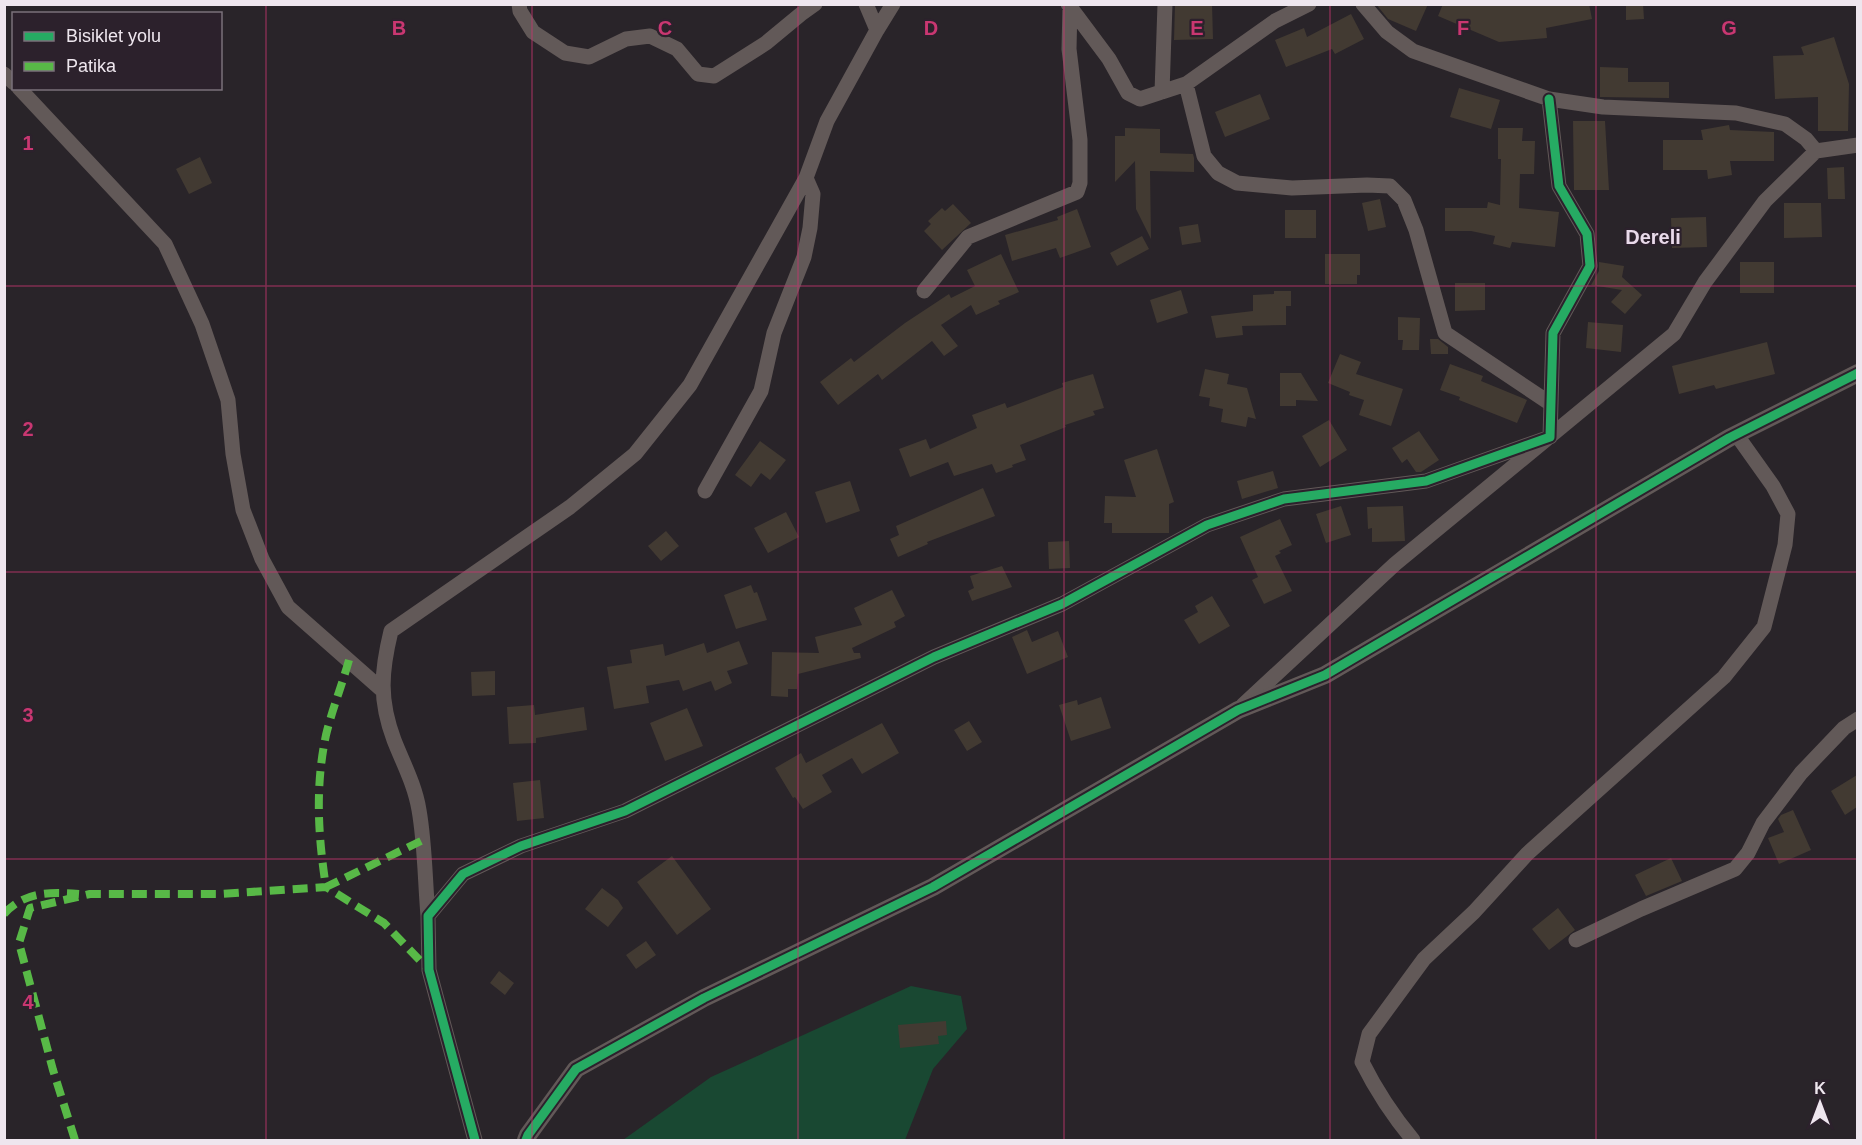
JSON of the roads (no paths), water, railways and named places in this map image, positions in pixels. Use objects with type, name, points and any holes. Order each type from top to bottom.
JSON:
[{"type":"street","points":[[519,4],[520,11],[533,32],[565,53],[589,57],[626,39],[650,36],[677,49],[698,74],[714,76],[766,43],[815,4]]},
{"type":"street","points":[[866,4],[877,30]]},
{"type":"street","points":[[475,1140],[429,969],[428,916],[419,809],[408,772],[393,739],[381,689],[384,660],[391,631],[570,507],[635,454],[690,385],[806,178],[827,121],[877,30],[894,4]]},
{"type":"street","points":[[1162,92],[1165,4]]},
{"type":"street","points":[[1069,5],[1109,59],[1128,93],[1140,99],[1186,84],[1275,21],[1308,4]]},
{"type":"street","points":[[1362,4],[1387,32],[1413,51],[1548,99],[1603,107],[1736,114],[1785,124],[1806,139],[1816,151]]},
{"type":"street","points":[[924,291],[968,237],[1077,192],[1080,183],[1080,140],[1069,49],[1069,5]]},
{"type":"street","points":[[1186,84],[1204,156],[1218,173],[1237,183],[1292,188],[1367,184],[1390,186],[1404,200],[1416,230],[1445,333],[1551,404]]},
{"type":"street","points":[[21,90],[165,244],[201,324],[228,400],[233,454],[243,510],[262,559],[288,607],[381,689]]},
{"type":"street","points":[[1548,99],[1559,186],[1587,234],[1590,266],[1553,333],[1551,437]]},
{"type":"street","points":[[1238,710],[1395,564],[1674,334],[1705,282],[1765,201],[1816,151],[1857,145]]},
{"type":"street","points":[[705,491],[761,391],[774,333],[804,257],[810,228],[813,194],[806,178]]},
{"type":"street","points":[[526,1140],[576,1069],[704,998],[933,887],[1238,710],[1325,675],[1736,434],[1857,373]]},
{"type":"street","points":[[1413,1140],[1392,1113],[1362,1062],[1369,1034],[1424,959],[1474,912],[1527,854],[1724,677],[1764,627],[1785,545],[1788,514],[1773,486],[1736,434]]},
{"type":"street","points":[[428,916],[463,874],[521,846],[625,811],[934,657],[1062,604],[1207,525],[1284,499],[1426,481],[1551,437]]},
{"type":"street","points":[[1576,940],[1641,909],[1735,869],[1748,853],[1764,823],[1801,773],[1844,728],[1857,719]]},
{"type":"district","name":"Dereli","points":[[1653,237]]}]
